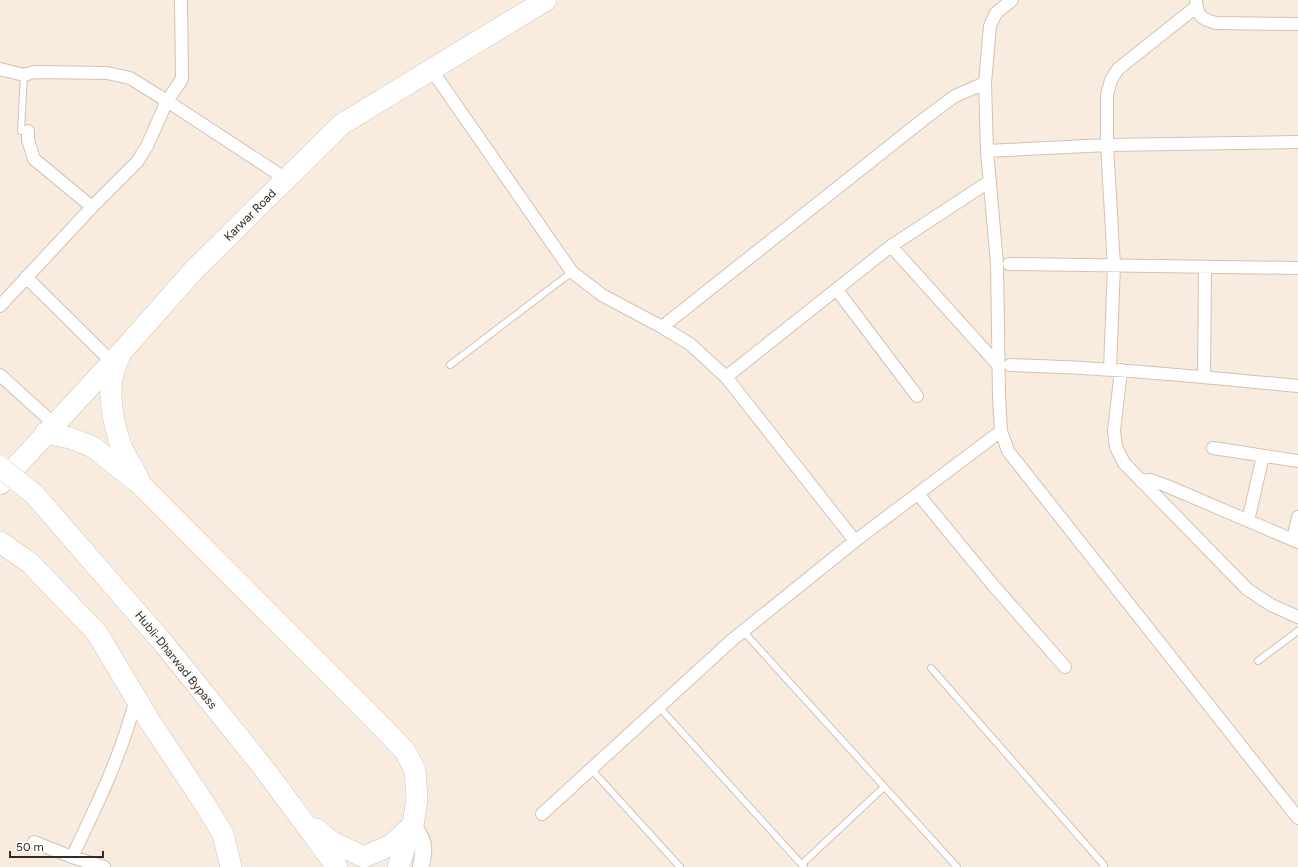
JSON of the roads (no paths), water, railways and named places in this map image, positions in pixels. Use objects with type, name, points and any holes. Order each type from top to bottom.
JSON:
[{"type":"highway","name":"Karwar Road","points":[[0,484],[194,270],[342,124],[546,0]]},
{"type":"highway","points":[[119,354],[110,389],[114,418],[121,444],[141,485]]},
{"type":"highway","points":[[50,428],[93,447],[141,485],[389,734],[405,752],[416,770],[417,799],[413,825],[398,867]]},
{"type":"highway","name":"Hubli-Dharwad Bypass","points":[[0,467],[34,494],[153,631],[262,766],[337,867]]},
{"type":"highway","points":[[0,541],[30,564],[97,634],[223,834],[232,867]]},
{"type":"highway","points":[[298,814],[332,842],[364,857],[391,845],[413,825]]},
{"type":"highway","points":[[298,814],[327,867]]},
{"type":"street","points":[[0,306],[92,207],[137,162],[147,146],[167,101],[182,78],[181,0]]},
{"type":"street","points":[[1012,0],[996,13],[990,26],[985,82],[987,151],[1005,365],[999,396],[1001,431],[1008,451],[1298,818]]},
{"type":"street","points":[[1298,24],[1216,23],[1206,20],[1199,15],[1196,4],[1118,69],[1111,80],[1107,96],[1107,145],[1114,266],[1116,370],[1114,431],[1116,447],[1124,463],[1247,589],[1271,604],[1298,617]]},
{"type":"street","points":[[0,69],[24,75],[34,72],[106,73],[130,78],[286,179]]},
{"type":"street","points":[[431,69],[572,272],[602,295],[662,327],[690,344],[726,377],[855,541]]},
{"type":"street","points":[[662,327],[924,119],[955,96],[985,82]]},
{"type":"street","points":[[25,131],[34,159],[92,207]]},
{"type":"street","points":[[987,151],[1107,145],[1298,142]]},
{"type":"street","points":[[726,377],[891,246],[990,181]]},
{"type":"street","points":[[891,246],[1005,365],[1116,370],[1298,386]]},
{"type":"street","points":[[1009,264],[1298,268]]},
{"type":"street","points":[[1204,377],[1205,267]]},
{"type":"street","points":[[26,277],[119,354]]},
{"type":"street","points":[[837,290],[917,396]]},
{"type":"street","points":[[0,375],[50,428]]},
{"type":"street","points":[[542,814],[743,631],[855,541],[1001,431]]},
{"type":"street","points":[[1213,448],[1298,461]]},
{"type":"street","points":[[1248,520],[1263,456]]},
{"type":"street","points":[[1141,481],[1151,480],[1167,486],[1295,541],[1298,517]]},
{"type":"street","points":[[918,494],[992,585],[1065,667]]},
{"type":"street","points":[[72,857],[112,773],[136,698]]},
{"type":"street","points":[[413,825],[422,837],[424,851],[421,867]]},
{"type":"street","points":[[34,842],[72,857],[104,867]]},
{"type":"lane","points":[[24,75],[25,131]]},
{"type":"lane","points":[[450,365],[572,272]]},
{"type":"lane","points":[[743,631],[957,867]]},
{"type":"lane","points":[[1258,661],[1298,631]]},
{"type":"lane","points":[[931,668],[1103,864],[1104,867]]},
{"type":"lane","points":[[659,707],[803,866],[884,787]]},
{"type":"lane","points":[[591,770],[680,867]]}]
